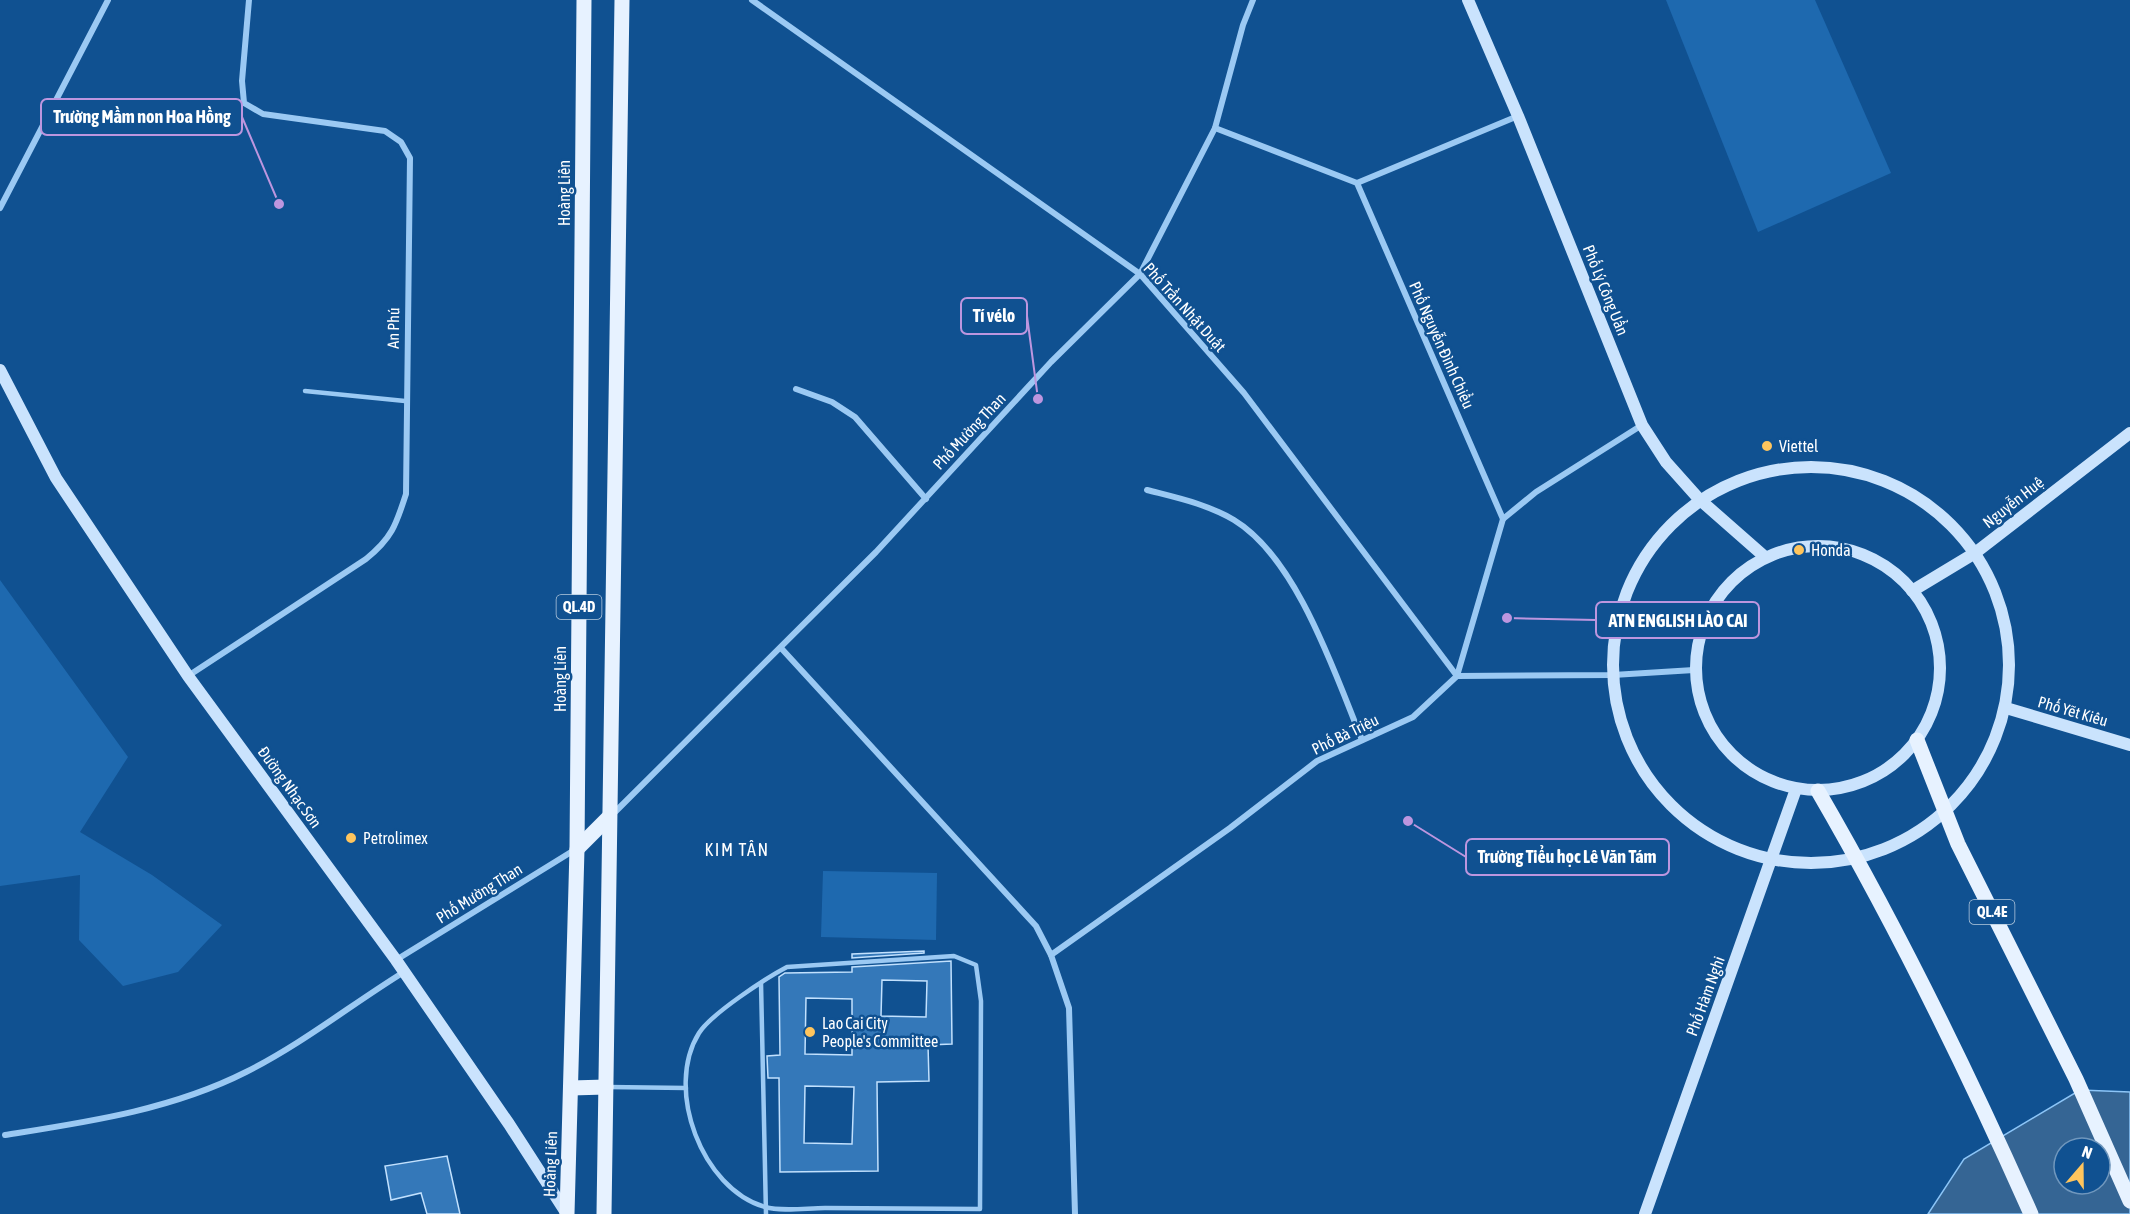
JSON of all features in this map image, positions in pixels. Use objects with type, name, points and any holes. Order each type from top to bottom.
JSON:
[{"type":"main road","name":"Hoàng Liên","points":[[567,1214],[577,849],[584,0]]},
{"type":"main road","name":"QL.4D","points":[[604,1214],[608,818],[622,0]]},
{"type":"main road","name":"Phố Lý Công Uẩn","points":[[1468,0],[1518,116],[1642,425],[1666,462],[1699,499],[1765,557]]},
{"type":"main road","name":"Đường Nhạc Sơn","points":[[0,370],[56,478],[188,676],[396,960],[509,1124],[567,1214]]},
{"type":"main road","name":"Nguyễn Huệ","points":[[1912,591],[1975,553],[2130,433]]},
{"type":"main road","points":[[1825,467],[1870,475],[1911,494],[1938,514],[1975,553],[1996,590],[2007,629],[2010,669],[2006,708],[1990,753],[1964,793],[1944,812],[1902,842],[1857,858],[1805,864],[1771,859],[1729,846],[1691,823],[1659,794],[1634,757],[1622,727],[1613,675],[1614,633],[1624,595],[1642,559],[1666,527],[1699,499],[1737,480],[1780,469],[1825,467]]},
{"type":"main road","points":[[1828,547],[1860,554],[1889,569],[1912,591],[1928,616],[1935,634],[1940,673],[1936,702],[1925,729],[1907,753],[1886,771],[1860,784],[1818,791],[1796,789],[1756,775],[1724,748],[1702,712],[1694,670],[1699,636],[1713,603],[1736,576],[1765,557],[1796,548],[1828,547]]},
{"type":"main road","name":"Phố Yẽt Kiêu","points":[[2006,708],[2130,745]]},
{"type":"main road","name":"QL.4E","points":[[1917,740],[1944,812],[2076,1079],[2130,1201]]},
{"type":"main road","name":"Phố Hàm Nghi","points":[[1644,1214],[1796,789]]},
{"type":"main road","points":[[1818,791],[1857,858],[1989,1120],[2031,1214]]},
{"type":"main road","points":[[577,849],[608,818]]},
{"type":"main road","points":[[571,1088],[606,1087]]},
{"type":"street","points":[[0,208],[108,0]]},
{"type":"street","name":"An Phú","points":[[188,676],[366,559],[386,543],[396,526],[406,494],[408,465],[405,401],[410,158],[401,142],[385,131],[263,114],[244,103],[242,81],[249,0]]},
{"type":"street","name":"Phố Trần Nhật Duật","points":[[752,0],[1140,274],[1244,393],[1457,676]]},
{"type":"street","name":"Phố Mường Than","points":[[608,818],[781,648],[926,499],[1051,362],[1140,274],[1215,128],[1243,25],[1253,0]]},
{"type":"street","points":[[1215,128],[1357,183],[1518,116]]},
{"type":"street","name":"Phố Nguyễn Đình Chiểu","points":[[1357,183],[1503,519]]},
{"type":"street","points":[[796,389],[832,402],[855,417],[926,499]]},
{"type":"street","points":[[1642,425],[1536,492],[1503,519],[1457,676],[1613,675],[1694,670]]},
{"type":"street","points":[[1147,490],[1202,504],[1236,521],[1270,552],[1293,587],[1324,648],[1362,740]]},
{"type":"street","points":[[781,648],[1036,926],[1051,955],[1069,1008],[1075,1214]]},
{"type":"street","name":"Phố Bà Triệu","points":[[1051,955],[1230,828],[1317,761],[1413,717],[1457,676]]},
{"type":"street","name":"Phố Mường Than","points":[[396,960],[577,849]]},
{"type":"street","points":[[5,1136],[98,1120],[159,1106],[208,1089],[247,1072],[404,972]]},
{"type":"lane","points":[[305,391],[405,401]]},
{"type":"lane","points":[[954,956],[976,965],[981,1001],[980,1209],[766,1211],[731,1191],[702,1151],[687,1105],[689,1059],[699,1033],[710,1021],[762,983],[787,967],[954,956]]},
{"type":"lane","points":[[762,983],[766,1211]]},
{"type":"lane","points":[[606,1087],[686,1088]]},
{"type":"shaded area","points":[[1666,0],[1815,0],[1891,173],[1758,232]]},
{"type":"shaded area","points":[[0,580],[128,757],[80,832],[152,875],[222,925],[178,972],[123,986],[79,940],[80,875],[0,886]]},
{"type":"shaded area","points":[[823,871],[937,873],[936,940],[821,937]]},
{"type":"shaded area","points":[[2080,1090],[2130,1092],[2130,1214],[1928,1214],[1964,1159]]},
{"type":"building","points":[[924,951],[924,953],[852,958],[852,954]]},
{"type":"building","points":[[951,961],[952,1044],[928,1045],[929,1081],[877,1082],[878,1171],[780,1172],[779,1078],[768,1078],[767,1056],[780,1055],[779,977],[785,973],[852,972],[852,967]],"holes":[[[882,980],[927,981],[926,1017],[881,1016]],[[806,998],[852,999],[852,1055],[805,1054]],[[805,1086],[854,1087],[852,1144],[804,1143]]]},
{"type":"building","points":[[447,1156],[460,1214],[427,1214],[421,1193],[391,1200],[385,1166]]},
{"type":"place","name":"Trường Mầm non Hoa Hồng","points":[[279,204]]},
{"type":"place","name":"Tí vélo","points":[[1038,399]]},
{"type":"place","name":"Viettel","points":[[1767,446]]},
{"type":"place","name":"Honda","points":[[1799,550]]},
{"type":"place","name":"ATN ENGLISH LÀO CAI","points":[[1507,618]]},
{"type":"place","name":"Trường Tiểu học Lê Văn Tám","points":[[1408,821]]},
{"type":"place","name":"Petrolimex","points":[[351,838]]},
{"type":"place","name":"Lao Cai City People's Committee","points":[[810,1032]]},
{"type":"district","name":"KIM TÂN","points":[[737,850]]}]
